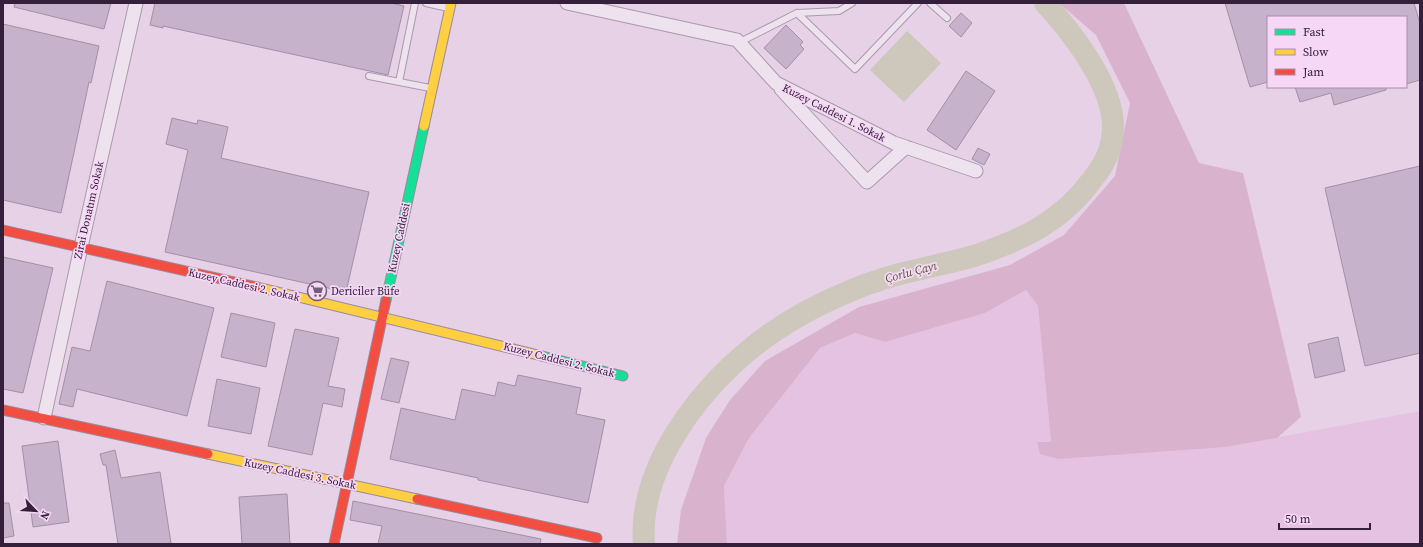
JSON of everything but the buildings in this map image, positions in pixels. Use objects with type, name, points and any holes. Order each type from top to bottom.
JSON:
[{"type":"street","name":"Zirai Donatım Sokak","points":[[44,418],[136,3]]},
{"type":"street","points":[[567,3],[737,40],[740,42]]},
{"type":"street","name":"Kuzey Caddesi","points":[[334,544],[450,6]]},
{"type":"street","name":"Kuzey Caddesi 1. Sokak","points":[[740,42],[776,83],[894,143],[976,171]]},
{"type":"street","points":[[776,83],[867,182],[906,147]]},
{"type":"street","name":"Kuzey Caddesi 2. Sokak","points":[[3,230],[382,317],[623,376]]},
{"type":"street","name":"Kuzey Caddesi 3. Sokak","points":[[3,410],[597,538]]},
{"type":"lane","points":[[399,82],[415,3]]},
{"type":"lane","points":[[426,3],[450,6]]},
{"type":"lane","points":[[740,42],[798,13],[839,11],[852,3]]},
{"type":"lane","points":[[798,13],[855,70],[918,3]]},
{"type":"lane","points":[[930,3],[947,18]]},
{"type":"lane","points":[[369,76],[432,89]]},
{"type":"shaded area","points":[[1059,3],[1124,3],[1199,163],[1243,173],[1301,417],[1277,438],[1225,447],[1058,459],[1040,454],[1037,442],[1051,442],[1038,306],[1026,290],[985,313],[885,342],[855,333],[820,348],[749,438],[724,486],[727,544],[677,544],[681,510],[706,438],[730,400],[765,361],[859,307],[1010,265],[1064,235],[1115,176],[1130,103],[1096,35]]},
{"type":"shaded area","points":[[907,31],[941,63],[904,102],[870,70]]},
{"type":"shaded area","points":[[1026,290],[1038,306],[1051,442],[1037,442],[1225,447],[1420,411],[1420,544],[727,544],[724,486],[749,438],[820,348],[855,333],[885,342],[985,313]]},
{"type":"waterway","name":"Çorlu Çayı","points":[[644,544],[645,516],[651,487],[661,460],[676,433],[693,408],[712,385],[754,346],[800,315],[859,287],[894,276],[977,255],[1026,235],[1055,218],[1068,207],[1098,173],[1110,150],[1112,142],[1113,124],[1108,100],[1103,85],[1086,55],[1066,27],[1045,3]]},
{"type":"traffic: fast","points":[[386,300],[424,126]]},
{"type":"traffic: fast","points":[[542,356],[623,376]]},
{"type":"traffic: slow","points":[[424,126],[451,3]]},
{"type":"traffic: slow","points":[[257,287],[542,356]]},
{"type":"traffic: slow","points":[[208,454],[417,499]]},
{"type":"traffic: jam","points":[[3,230],[257,287]]},
{"type":"traffic: jam","points":[[334,544],[386,300]]},
{"type":"traffic: jam","points":[[3,410],[208,454]]},
{"type":"traffic: jam","points":[[417,499],[597,538]]},
{"type":"place","name":"Dericiler Büfe","points":[[317,291]]}]
